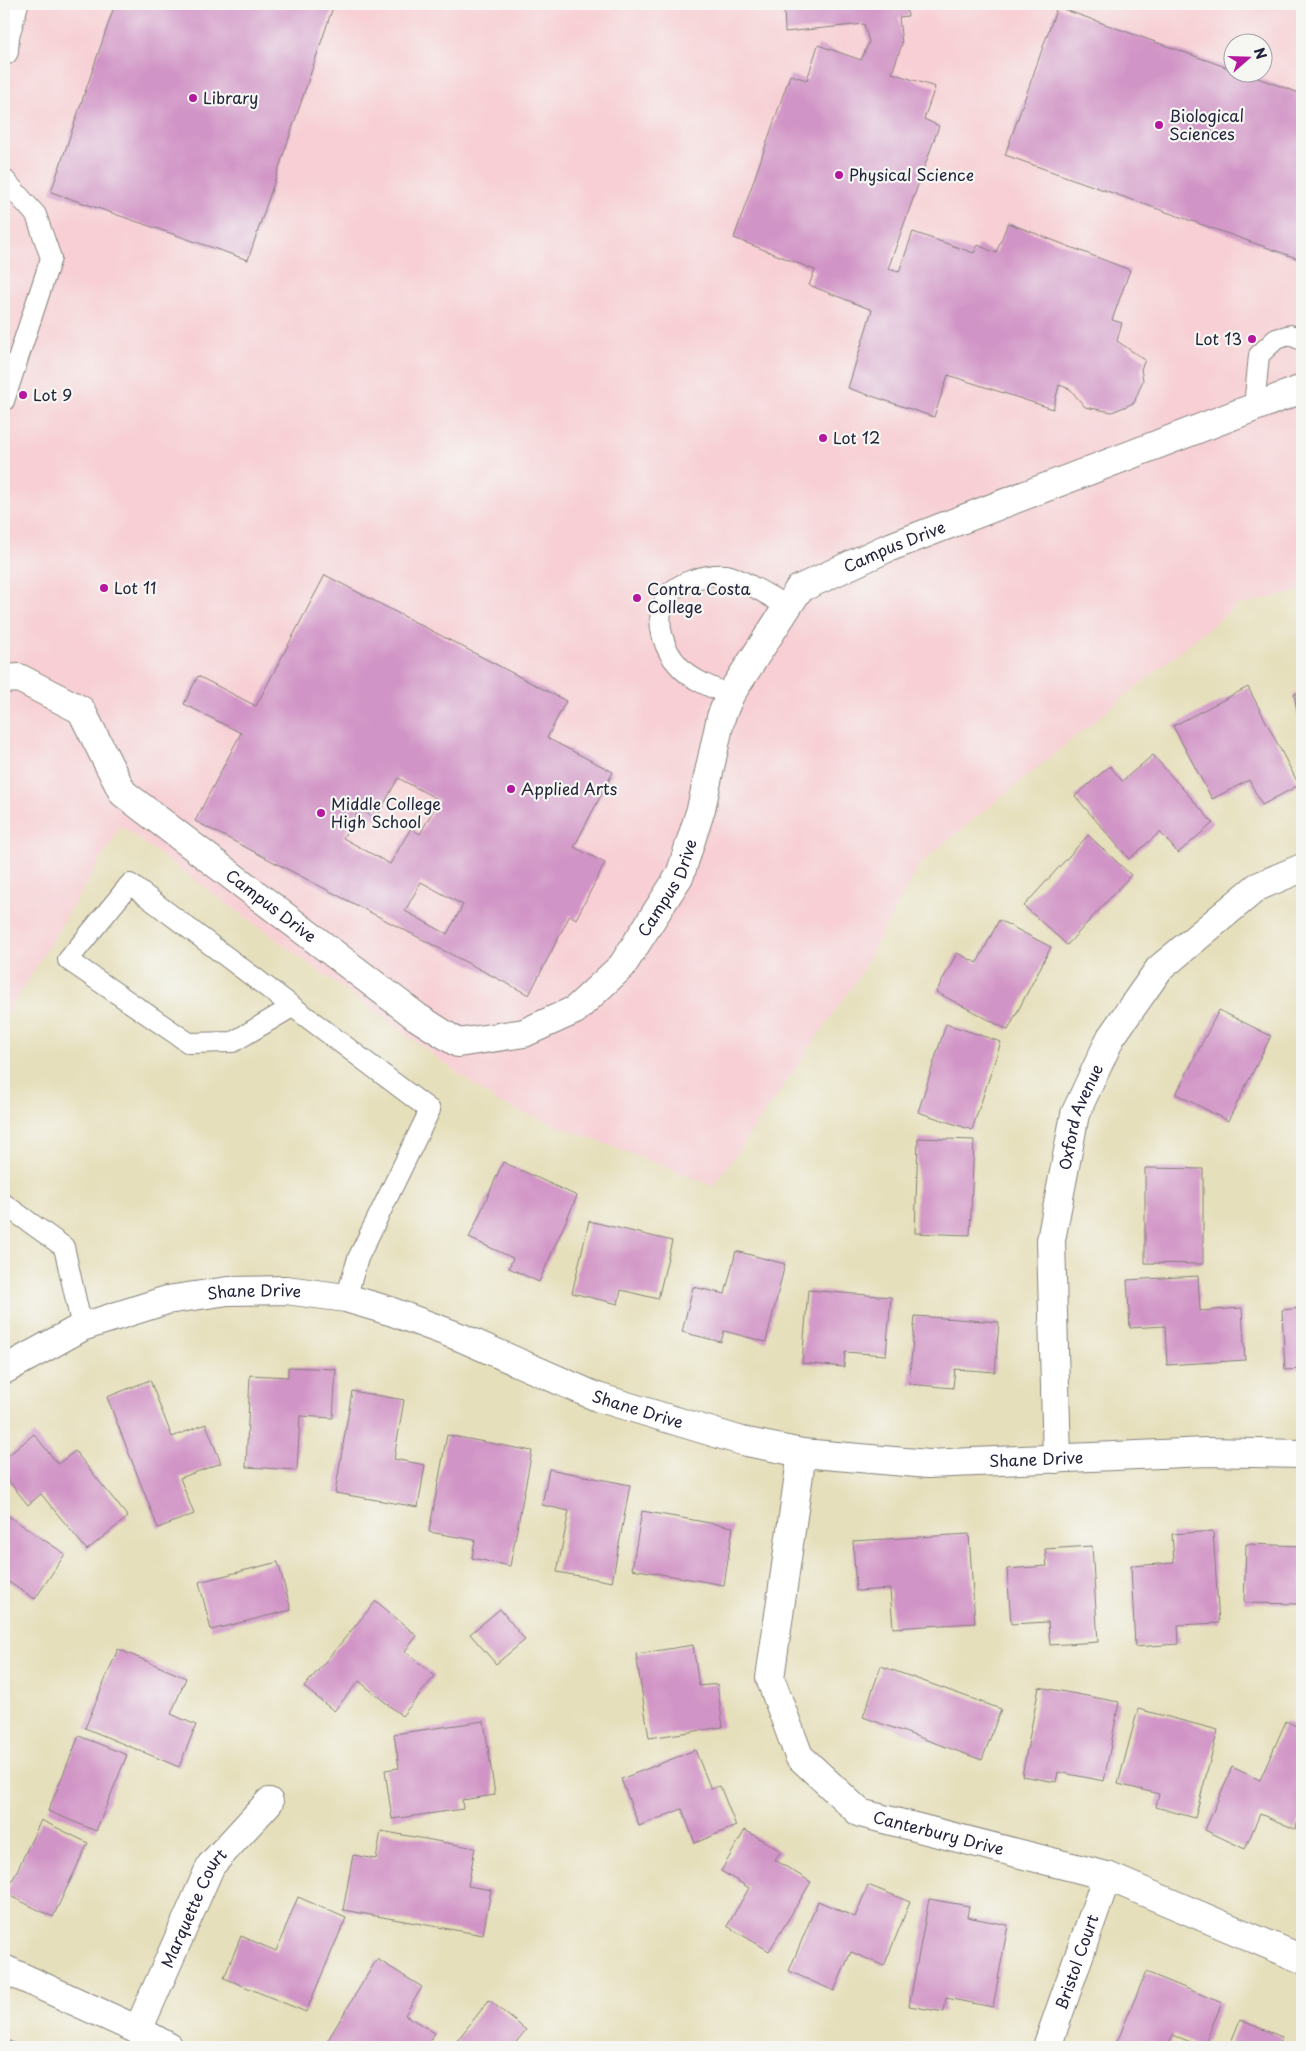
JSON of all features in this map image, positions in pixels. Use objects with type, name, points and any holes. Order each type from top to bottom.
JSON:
[{"type":"street","points":[[4,51],[5,36],[14,4]]},
{"type":"street","name":"Campus Drive","points":[[4,678],[19,678],[81,710],[123,793],[417,1017],[458,1043],[524,1033],[574,1010],[622,966],[680,875],[701,808],[721,717],[730,695],[799,589],[885,549],[1302,389]]},
{"type":"street","name":"Oxford Avenue","points":[[1056,1459],[1051,1240],[1075,1114],[1111,1037],[1160,969],[1257,888],[1302,868]]},
{"type":"street","name":"Shane Drive","points":[[4,1370],[82,1327],[167,1300],[228,1291],[286,1290],[346,1298],[390,1311],[460,1338],[597,1396],[742,1441],[802,1453],[928,1464],[1207,1452],[1302,1454]]},
{"type":"street","name":"Canterbury Drive","points":[[802,1453],[770,1678],[799,1756],[860,1813],[1107,1876],[1302,1959]]},
{"type":"street","name":"Marquette Court","points":[[138,2030],[211,1865],[269,1802]]},
{"type":"street","name":"Bristol Court","points":[[1047,2047],[1107,1876]]},
{"type":"street","points":[[4,1969],[138,2030],[169,2047]]},
{"type":"lane","points":[[4,179],[36,215],[51,258],[4,401]]},
{"type":"lane","points":[[1254,407],[1259,355],[1276,338],[1290,336],[1302,340]]},
{"type":"lane","points":[[730,695],[697,681],[679,667],[665,647],[660,621],[666,599],[682,584],[705,577],[728,575],[788,607]]},
{"type":"lane","points":[[292,1006],[233,1042],[189,1043],[68,960],[130,884],[292,1006],[430,1110],[358,1258],[346,1298]]},
{"type":"lane","points":[[4,1204],[64,1247],[82,1327]]},
{"type":"shaded area","name":"Contra Costa College","points":[[4,4],[1302,4],[1302,591],[1236,606],[920,863],[856,981],[714,1186],[499,1103],[121,826],[4,1020]]},
{"type":"building","name":"Library","points":[[115,4],[334,4],[248,260],[51,192]]},
{"type":"building","name":"Physical Science","points":[[784,4],[905,4],[908,16],[899,17],[902,44],[892,73],[935,87],[924,119],[939,126],[888,269],[899,272],[913,232],[974,253],[978,245],[996,253],[1008,223],[1130,270],[1112,320],[1122,323],[1117,341],[1145,360],[1141,369],[1143,380],[1134,403],[1112,412],[1085,407],[1070,389],[1059,385],[1053,409],[948,375],[934,417],[848,388],[872,310],[809,285],[815,270],[734,238],[790,75],[807,80],[818,45],[861,60],[869,42],[864,24],[785,32]]},
{"type":"building","name":"Biological Sciences","points":[[1057,7],[1224,66],[1224,82],[1269,82],[1302,94],[1302,260],[1005,155]]},
{"type":"building","name":"Applied Arts","points":[[325,575],[566,701],[547,738],[613,772],[574,847],[605,863],[576,919],[570,915],[529,995],[195,821],[241,733],[184,704],[198,676],[256,706]],"holes":[[[398,778],[439,800],[420,834],[411,828],[390,864],[343,838],[359,809],[376,819]],[[421,882],[463,905],[447,934],[405,911]]]},
{"type":"building","points":[[1248,687],[1299,785],[1262,805],[1249,780],[1212,799],[1173,726]]},
{"type":"building","points":[[1302,693],[1302,732],[1301,732],[1294,694]]},
{"type":"building","points":[[1153,755],[1213,823],[1178,853],[1160,832],[1129,859],[1075,796],[1110,766],[1122,781]]},
{"type":"building","points":[[1088,835],[1131,875],[1067,945],[1024,906]]},
{"type":"building","points":[[999,920],[1051,947],[1008,1030],[936,992],[957,953],[977,963]]},
{"type":"building","points":[[1219,1010],[1271,1036],[1228,1121],[1176,1094]]},
{"type":"building","points":[[946,1024],[1001,1042],[972,1130],[918,1112]]},
{"type":"building","points":[[918,1138],[974,1140],[970,1235],[915,1233]]},
{"type":"building","points":[[503,1162],[577,1196],[539,1282],[509,1268],[513,1258],[469,1238]]},
{"type":"building","points":[[1145,1168],[1203,1169],[1203,1264],[1145,1263]]},
{"type":"building","points":[[589,1221],[672,1241],[658,1299],[621,1290],[618,1304],[572,1293]]},
{"type":"building","points":[[736,1251],[785,1264],[766,1342],[724,1331],[721,1342],[682,1332],[693,1287],[725,1294]]},
{"type":"building","points":[[1198,1276],[1200,1311],[1242,1308],[1245,1360],[1167,1365],[1165,1326],[1130,1328],[1127,1280]]},
{"type":"building","points":[[808,1290],[891,1297],[886,1355],[845,1352],[844,1367],[802,1363]]},
{"type":"building","points":[[1302,1308],[1302,1369],[1285,1370],[1282,1310]]},
{"type":"building","points":[[915,1316],[999,1322],[995,1372],[955,1369],[953,1388],[909,1384]]},
{"type":"building","points":[[288,1367],[336,1369],[333,1418],[300,1416],[297,1470],[246,1467],[250,1375],[288,1377]]},
{"type":"building","points":[[150,1380],[172,1437],[206,1424],[221,1463],[180,1478],[194,1514],[158,1528],[107,1397]]},
{"type":"building","points":[[352,1391],[404,1400],[394,1459],[425,1465],[418,1507],[335,1493]]},
{"type":"building","points":[[34,1434],[58,1464],[75,1451],[128,1517],[87,1550],[41,1494],[28,1505],[4,1475],[4,1459]]},
{"type":"building","points":[[447,1435],[532,1451],[510,1566],[472,1558],[475,1540],[429,1532]]},
{"type":"building","points":[[549,1469],[630,1485],[612,1582],[557,1572],[569,1511],[542,1505]]},
{"type":"building","points":[[642,1511],[733,1527],[724,1585],[632,1569]]},
{"type":"building","points":[[4,1513],[65,1554],[35,1599],[4,1579]]},
{"type":"building","points":[[1213,1531],[1219,1623],[1178,1625],[1179,1644],[1135,1647],[1131,1566],[1174,1563],[1172,1534]]},
{"type":"building","points":[[969,1534],[975,1623],[893,1628],[890,1589],[856,1591],[853,1541]]},
{"type":"building","points":[[1246,1544],[1302,1546],[1302,1604],[1244,1603]]},
{"type":"building","points":[[1092,1546],[1098,1642],[1050,1645],[1048,1622],[1011,1624],[1007,1569],[1047,1566],[1045,1549]]},
{"type":"building","points":[[278,1562],[291,1610],[211,1630],[199,1582]]},
{"type":"building","points":[[376,1601],[417,1636],[405,1651],[435,1676],[402,1716],[359,1681],[334,1711],[304,1687]]},
{"type":"building","points":[[500,1609],[525,1640],[496,1664],[470,1634]]},
{"type":"building","points":[[693,1645],[699,1686],[717,1684],[723,1727],[649,1738],[636,1654]]},
{"type":"building","points":[[118,1649],[186,1678],[171,1714],[196,1725],[179,1767],[85,1728]]},
{"type":"building","points":[[881,1666],[1001,1709],[982,1760],[863,1717]]},
{"type":"building","points":[[1039,1687],[1119,1702],[1104,1781],[1058,1772],[1056,1782],[1022,1776]]},
{"type":"building","points":[[1138,1709],[1218,1730],[1195,1818],[1156,1807],[1159,1794],[1118,1784]]},
{"type":"building","points":[[484,1721],[495,1795],[462,1800],[463,1809],[392,1819],[385,1770],[399,1768],[394,1734]]},
{"type":"building","points":[[1286,1721],[1302,1729],[1302,1812],[1295,1829],[1260,1814],[1245,1849],[1205,1830],[1232,1767],[1260,1780]]},
{"type":"building","points":[[79,1736],[127,1755],[96,1831],[48,1811]]},
{"type":"building","points":[[695,1750],[711,1789],[720,1786],[736,1826],[695,1843],[682,1809],[639,1826],[621,1779]]},
{"type":"building","points":[[41,1820],[88,1843],[53,1917],[6,1894]]},
{"type":"building","points":[[745,1830],[781,1851],[775,1860],[811,1882],[769,1951],[727,1926],[749,1888],[721,1871]]},
{"type":"building","points":[[381,1831],[475,1848],[468,1886],[491,1890],[483,1935],[343,1910],[353,1855],[376,1859]]},
{"type":"building","points":[[868,1885],[910,1902],[884,1966],[851,1952],[834,1991],[789,1971],[818,1901],[855,1917]]},
{"type":"building","points":[[298,1897],[346,1918],[306,2012],[224,1978],[241,1936],[276,1951]]},
{"type":"building","points":[[929,1899],[969,1906],[967,1917],[1008,1925],[993,2007],[946,1998],[944,2012],[909,2006]]},
{"type":"building","points":[[377,1959],[422,1987],[405,2015],[435,2033],[426,2047],[334,2047],[326,2043]]},
{"type":"building","points":[[1146,1972],[1222,2003],[1203,2047],[1173,2035],[1168,2047],[1115,2047]]},
{"type":"building","points":[[489,2000],[526,2030],[512,2047],[452,2047]]},
{"type":"building","points":[[1240,2020],[1282,2037],[1278,2047],[1229,2047]]},
{"type":"building","points":[[4,2039],[23,2047],[4,2047]]},
{"type":"place","name":"Library","points":[[193,98]]},
{"type":"place","name":"Biological Sciences","points":[[1159,125]]},
{"type":"place","name":"Physical Science","points":[[839,175]]},
{"type":"place","name":"Lot 13","points":[[1252,339]]},
{"type":"place","name":"Lot 9","points":[[23,395]]},
{"type":"place","name":"Lot 12","points":[[823,438]]},
{"type":"place","name":"Lot 11","points":[[104,588]]},
{"type":"place","name":"Contra Costa College","points":[[637,598]]},
{"type":"place","name":"Applied Arts","points":[[511,789]]},
{"type":"place","name":"Middle College High School","points":[[321,813]]}]
